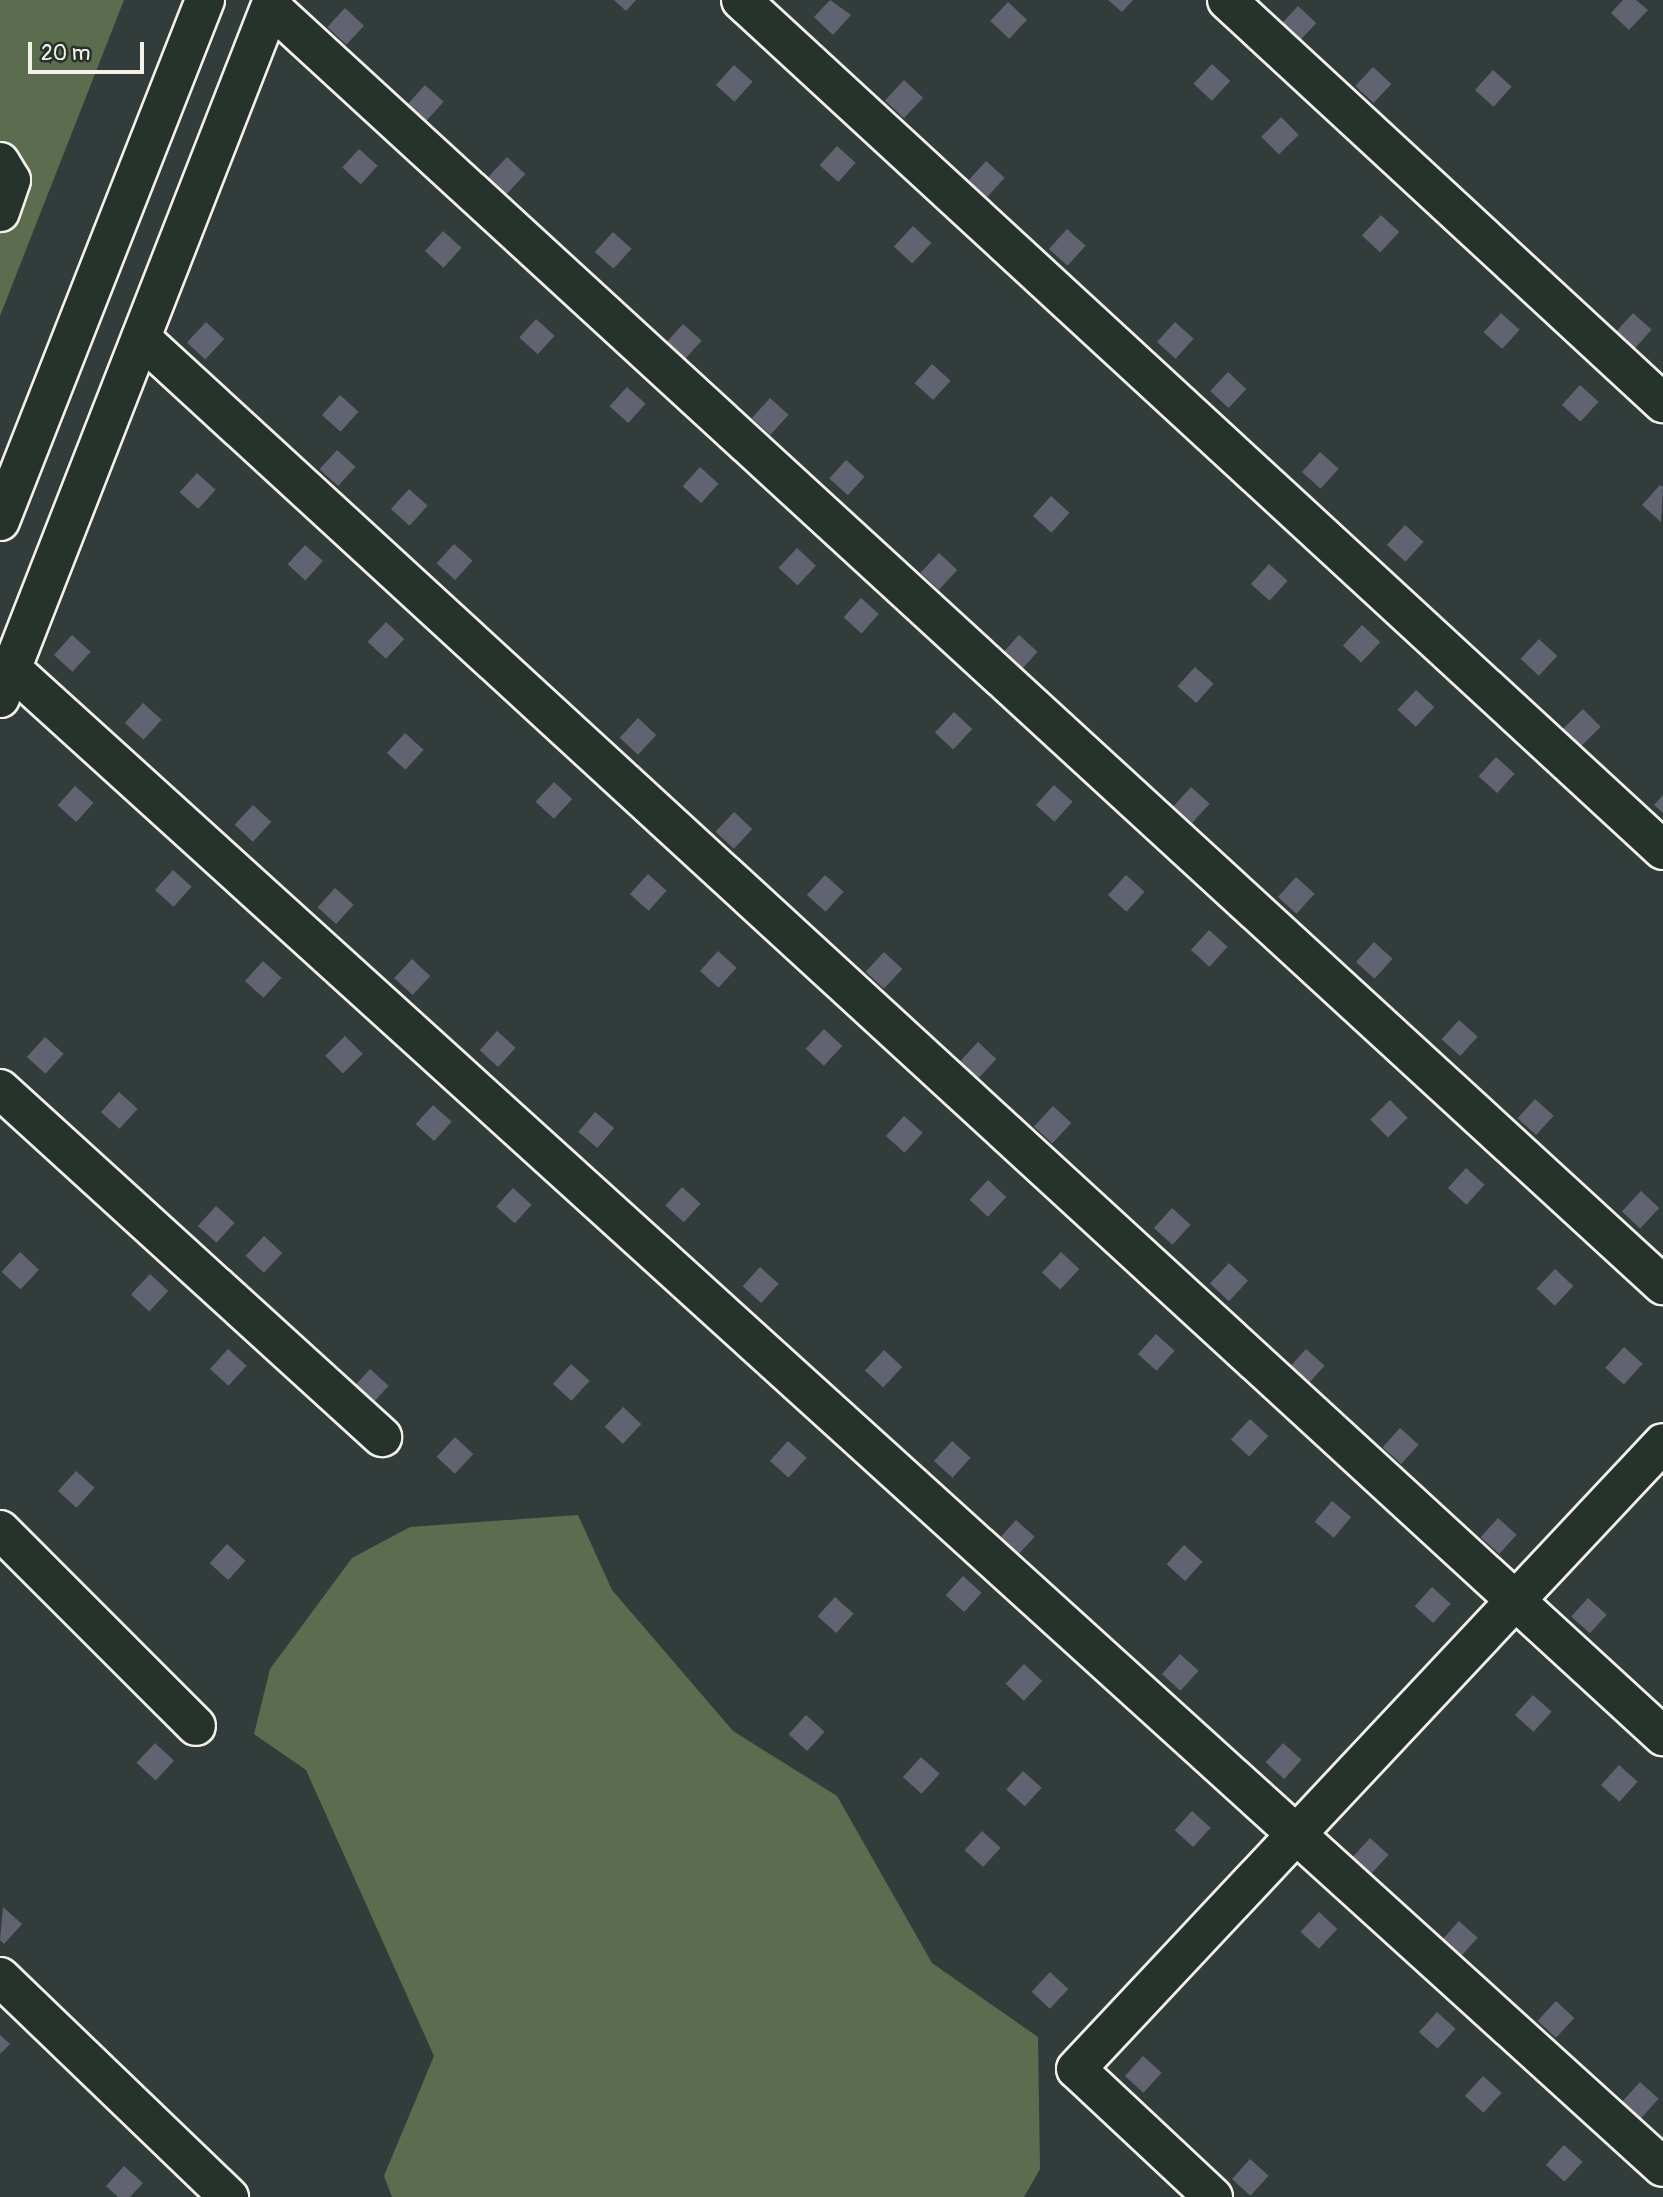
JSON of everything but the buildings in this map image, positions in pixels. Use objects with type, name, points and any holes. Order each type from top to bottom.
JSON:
[{"type":"street","points":[[0,521],[205,0]]},
{"type":"street","points":[[741,0],[1663,850]]},
{"type":"street","points":[[1227,0],[1663,403]]},
{"type":"street","points":[[1663,1285],[272,3],[6,683],[1299,1836],[1663,2167]]},
{"type":"street","points":[[0,162],[10,180],[0,212]]},
{"type":"street","points":[[141,338],[1663,1736]]},
{"type":"street","points":[[0,1090],[382,1437]]},
{"type":"street","points":[[1213,2197],[1076,2069],[1299,1836],[1663,1443]]},
{"type":"street","points":[[0,1530],[197,1726]]},
{"type":"street","points":[[0,1977],[229,2197]]},
{"type":"green space","points":[[0,0],[124,0],[0,316]]},
{"type":"green space","points":[[578,1515],[612,1590],[733,1731],[837,1796],[932,1963],[1038,2037],[1040,2169],[1024,2197],[392,2197],[384,2176],[434,2056],[306,1770],[254,1734],[270,1669],[352,1558],[410,1527]]}]
